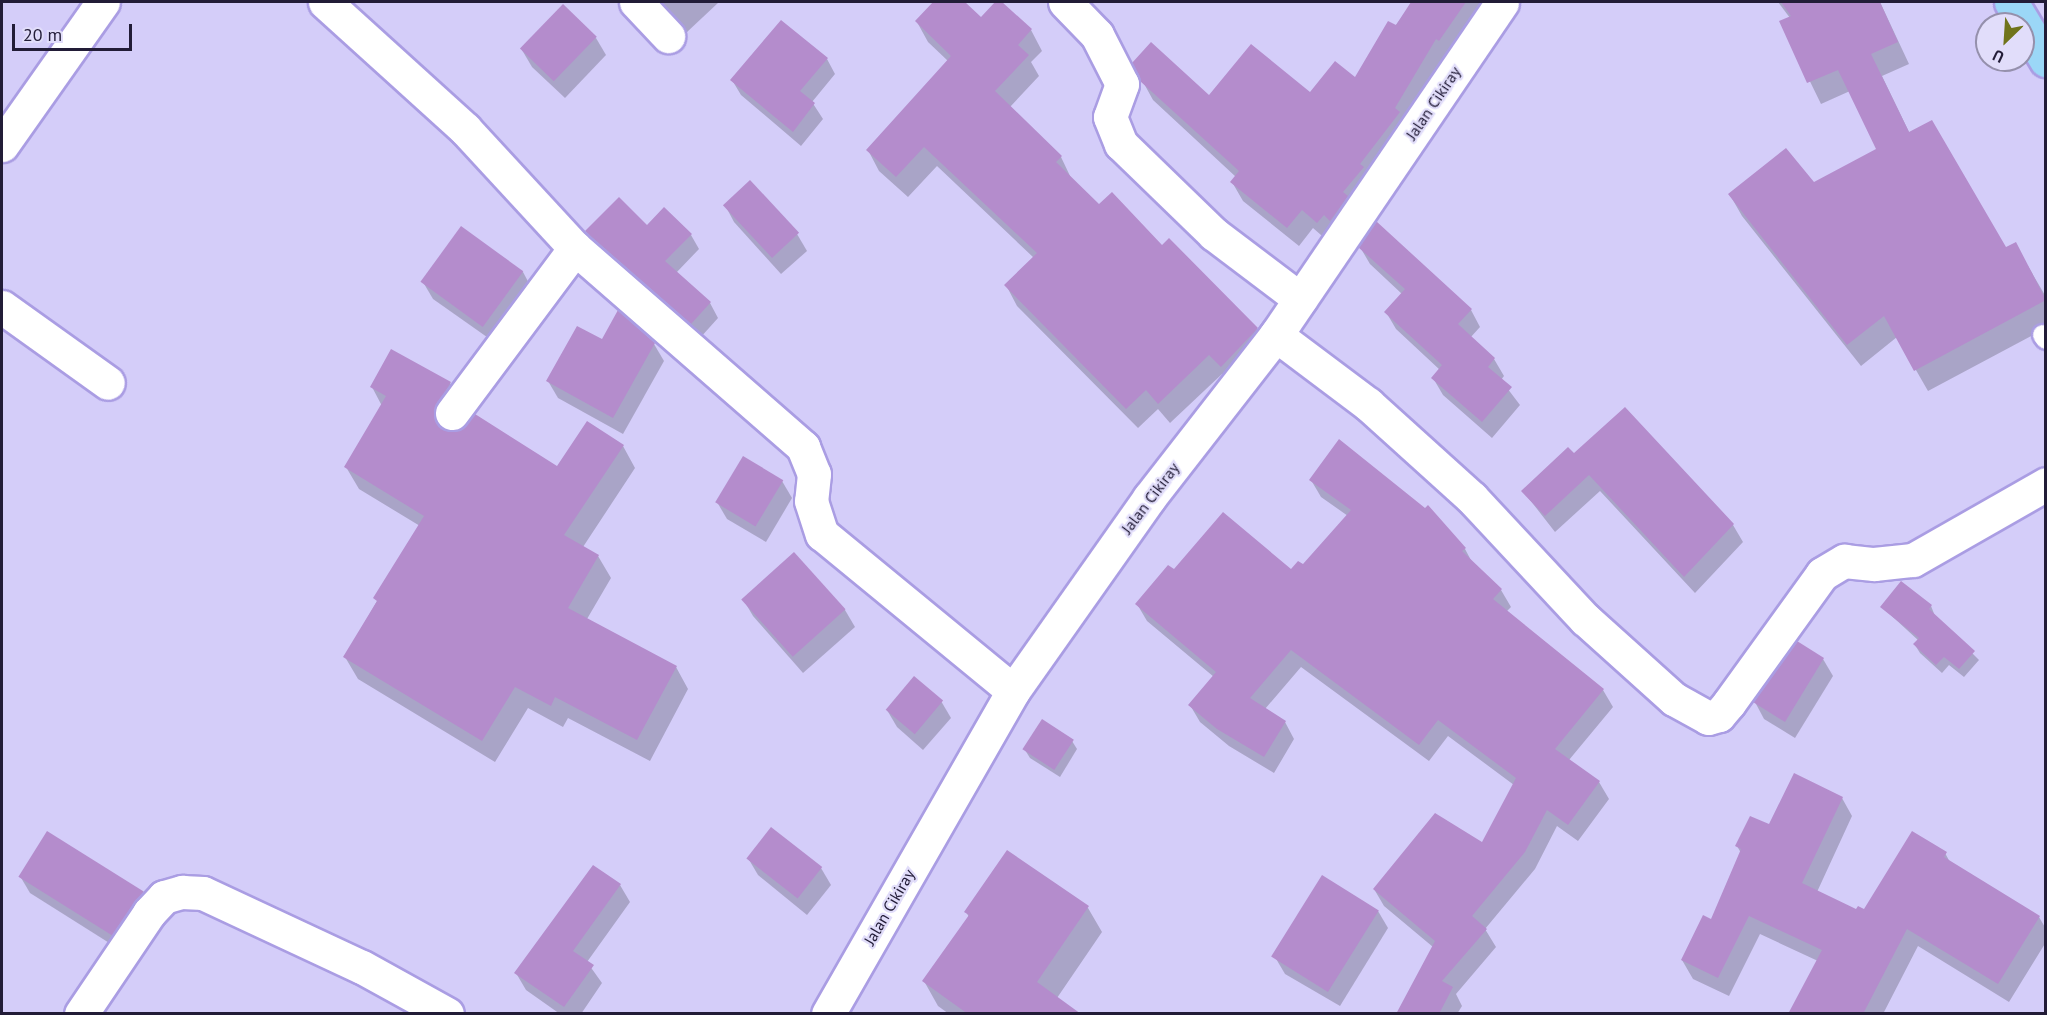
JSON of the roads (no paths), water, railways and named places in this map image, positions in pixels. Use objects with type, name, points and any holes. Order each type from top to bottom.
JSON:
[{"type":"highway","points":[[2011,2],[2046,60]]},
{"type":"street","points":[[2,145],[103,2]]},
{"type":"street","points":[[326,2],[465,129],[574,248],[803,447],[814,474],[811,501],[822,534],[1014,690]]},
{"type":"street","points":[[636,2],[668,36]]},
{"type":"street","points":[[1065,2],[1097,35],[1122,84],[1110,117],[1121,144],[1214,234],[1300,299]]},
{"type":"street","name":"Jalan Cikiray","points":[[828,1014],[1014,690],[1149,498],[1276,335],[1502,2]]},
{"type":"street","points":[[452,413],[574,248]]},
{"type":"street","points":[[2,307],[108,383]]},
{"type":"street","points":[[1276,335],[1368,404],[1472,498],[1585,619],[1674,699],[1708,718],[1719,715],[1729,703],[1822,574],[1844,561],[1874,564],[1913,560],[2046,484]]},
{"type":"street","points":[[81,1014],[149,914],[164,897],[182,892],[203,892],[362,967],[447,1014]]}]
